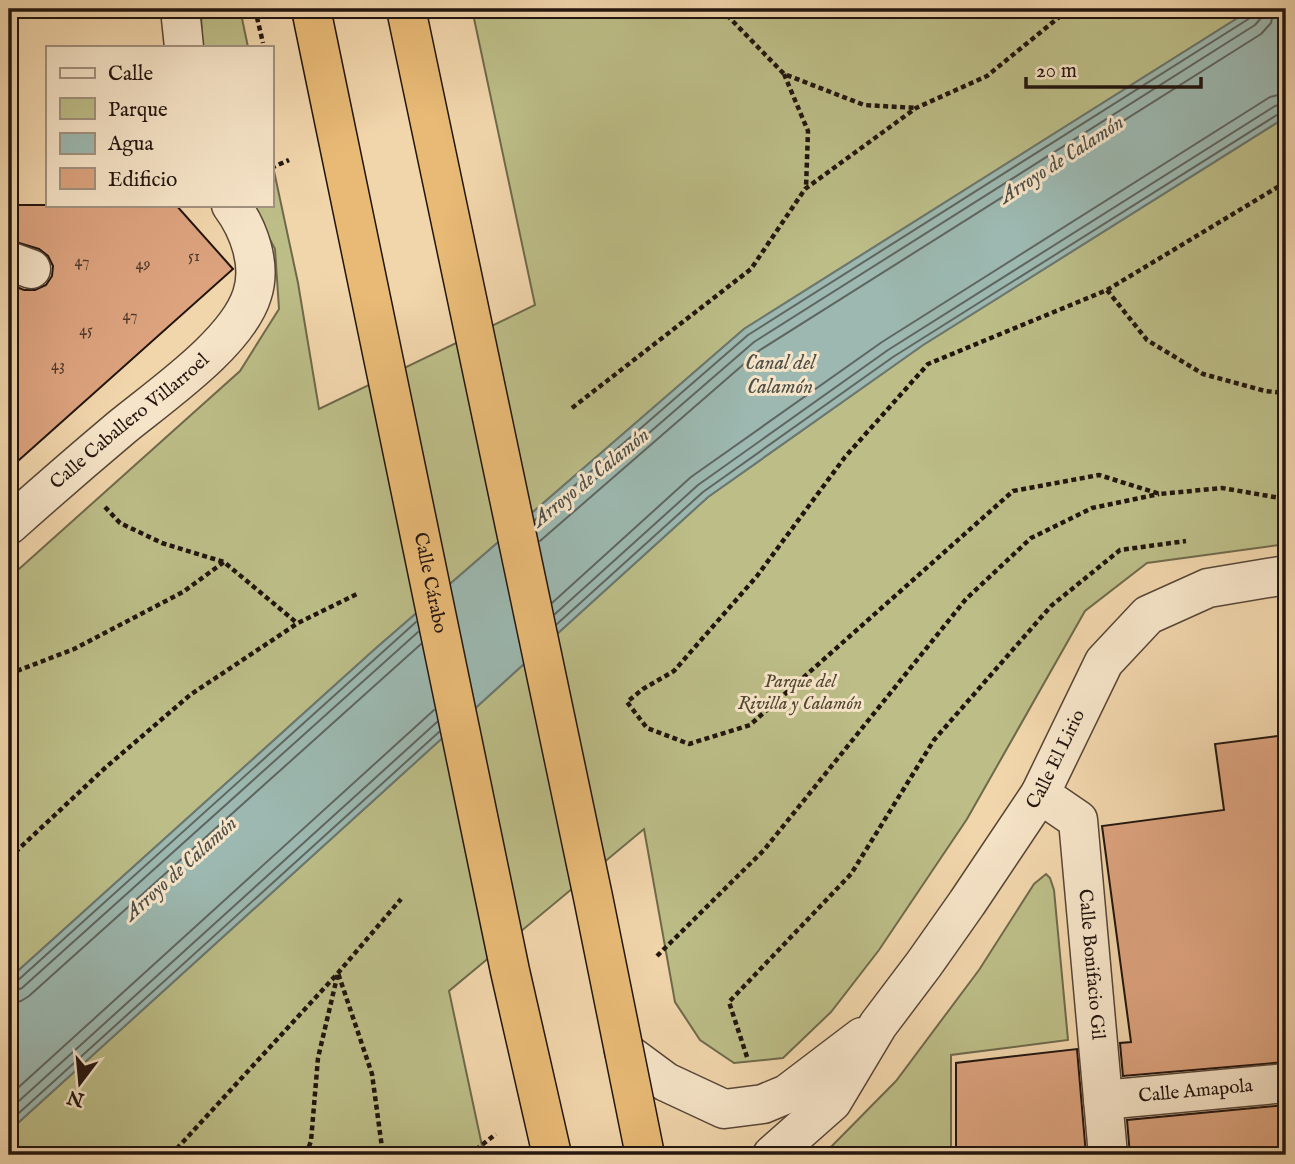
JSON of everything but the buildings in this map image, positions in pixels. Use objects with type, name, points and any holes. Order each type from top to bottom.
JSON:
[{"type":"main road","name":"Calle Cárabo","points":[[311,9],[510,971],[552,1155]]},
{"type":"main road","points":[[405,9],[645,1155]]},
{"type":"street","points":[[180,9],[184,46]]},
{"type":"street","name":"Calle Caballero Villarroel","points":[[9,525],[214,350],[246,312],[256,274],[254,253],[248,235],[232,206]]},
{"type":"street","name":"Calle El Lirio","points":[[772,1155],[832,1101],[878,1025],[924,964],[1040,794],[1104,662],[1148,615],[1208,587],[1286,575]]},
{"type":"street","name":"Calle Bonifacio Gil","points":[[1040,794],[1078,820],[1108,1155]]},
{"type":"street","name":"Calle El Lirio","points":[[624,1051],[666,1082],[724,1109],[763,1104],[787,1094],[878,1025]]},
{"type":"street","name":"Calle Amapola","points":[[1103,1100],[1286,1083]]},
{"type":"path","points":[[255,9],[264,46]]},
{"type":"path","points":[[721,9],[784,74],[808,131],[806,189]]},
{"type":"path","points":[[572,408],[751,269],[806,189],[916,108],[987,76],[1069,9]]},
{"type":"path","points":[[784,74],[864,105],[916,108]]},
{"type":"path","points":[[273,168],[289,160]]},
{"type":"path","points":[[1160,494],[1099,475],[1013,491],[750,725],[689,744],[647,728],[627,702],[674,670],[683,660],[757,576],[845,457],[928,364],[1107,290],[1286,183]]},
{"type":"path","points":[[1107,290],[1147,340],[1203,374],[1265,391],[1286,393]]},
{"type":"path","points":[[72,470],[120,523],[162,543],[224,562],[298,623]]},
{"type":"path","points":[[614,999],[764,850],[966,599],[1031,538],[1092,508],[1160,494],[1222,488],[1286,499]]},
{"type":"path","points":[[763,1104],[729,1002],[852,874],[934,740],[1051,606],[1120,550],[1194,540]]},
{"type":"path","points":[[9,674],[74,649],[171,599],[224,562]]},
{"type":"path","points":[[9,858],[105,768],[190,695],[298,623],[356,594]]},
{"type":"path","points":[[171,1155],[338,973],[401,899]]},
{"type":"path","points":[[306,1155],[311,1141],[318,1058],[338,973]]},
{"type":"path","points":[[338,973],[372,1074],[383,1155]]},
{"type":"green space","points":[[201,9],[240,9],[248,46],[202,46]]},
{"type":"green space","points":[[472,9],[1252,9],[744,329],[375,649],[9,979],[9,578],[240,371],[279,309],[275,249],[253,206],[273,206],[273,166],[298,283],[319,409],[535,305]]},
{"type":"green space","name":"Parque del Rivilla y Calamón","points":[[1286,117],[1286,544],[1147,563],[1085,611],[967,819],[879,950],[831,1012],[783,1058],[734,1063],[700,1040],[675,1002],[644,829],[449,991],[484,1155],[9,1155],[9,1131],[708,497],[923,345]]},
{"type":"green space","points":[[1046,874],[1054,890],[1068,1040],[951,1055],[951,1155],[823,1155],[896,1081],[979,970],[1034,884]]},
{"type":"water","name":"Canal del Calamón","points":[[1252,9],[1286,9],[1286,117],[923,345],[708,497],[9,1131],[9,979],[375,649],[744,329]]},
{"type":"water label","name":"Arroyo de Calamón","points":[[1062,160]]},
{"type":"water label","name":"Arroyo de Calamón","points":[[591,478]]},
{"type":"water label","name":"Arroyo de Calamón","points":[[181,869]]}]
